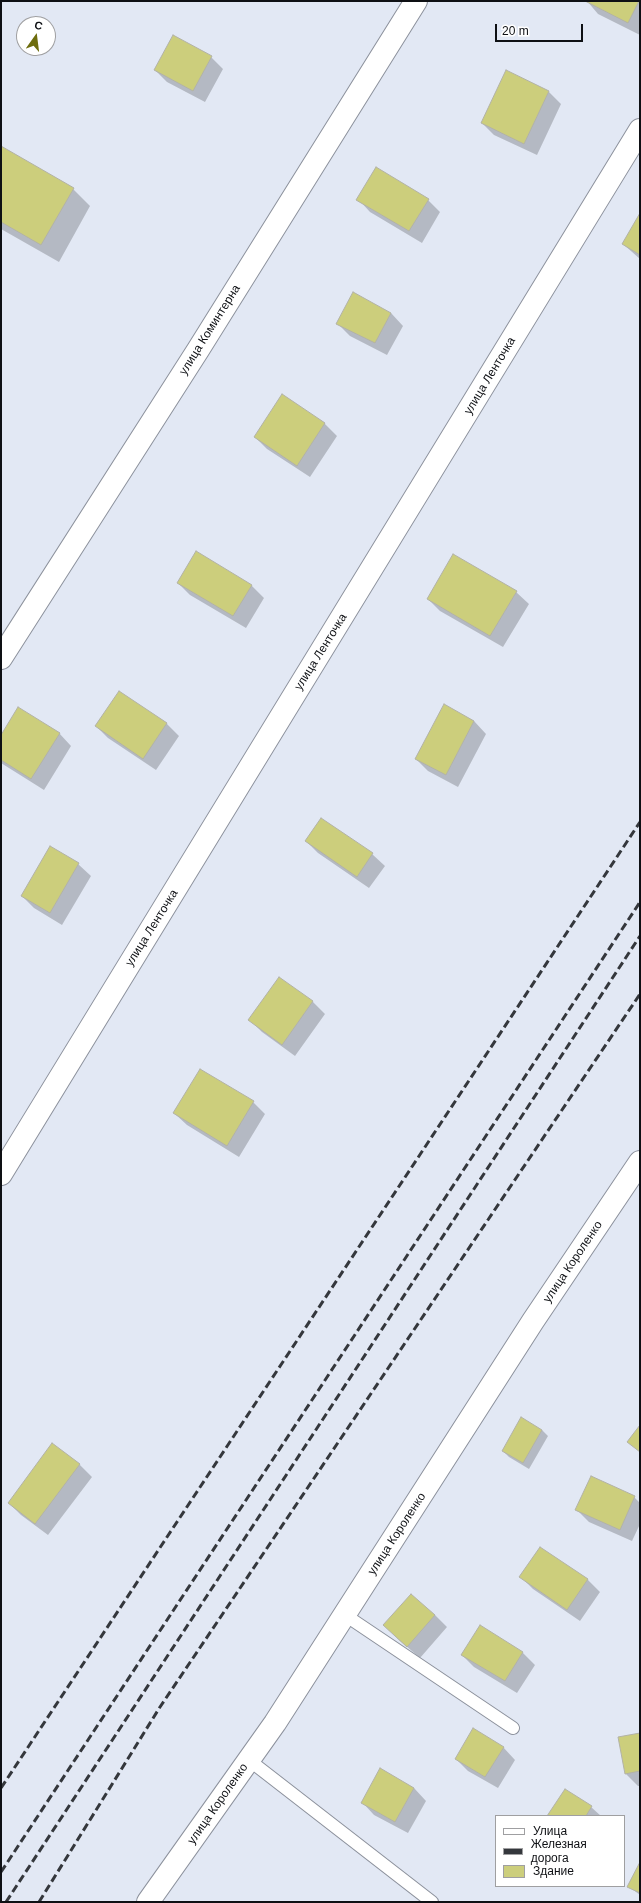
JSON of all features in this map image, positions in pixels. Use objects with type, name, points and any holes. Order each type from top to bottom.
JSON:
[{"type":"street","name":"улица Коминтерна","points":[[1,658],[198,350],[416,1]]},
{"type":"street","name":"улица Ленточка","points":[[1,1174],[640,130]]},
{"type":"street","name":"улица Короленко","points":[[148,1902],[276,1722],[534,1321],[640,1162]]},
{"type":"lane","points":[[345,1615],[513,1728]]},
{"type":"lane","points":[[249,1760],[432,1902]]},
{"type":"building","points":[[585,1],[639,1],[628,23]]},
{"type":"building","points":[[173,35],[212,56],[193,91],[154,70]]},
{"type":"building","points":[[506,70],[549,91],[524,144],[481,123]]},
{"type":"building","points":[[1,146],[74,188],[41,245],[1,222]]},
{"type":"building","points":[[376,167],[429,199],[409,231],[356,200]]},
{"type":"building","points":[[640,213],[640,255],[622,244]]},
{"type":"building","points":[[353,292],[391,313],[375,343],[336,324]]},
{"type":"building","points":[[282,394],[325,423],[297,466],[254,437]]},
{"type":"building","points":[[196,551],[252,585],[233,616],[177,583]]},
{"type":"building","points":[[453,554],[517,591],[490,636],[427,599]]},
{"type":"building","points":[[119,691],[167,723],[143,759],[95,726]]},
{"type":"building","points":[[444,704],[474,721],[446,775],[415,759]]},
{"type":"building","points":[[18,707],[60,733],[31,779],[1,760],[1,735]]},
{"type":"building","points":[[321,818],[373,853],[357,877],[305,841]]},
{"type":"building","points":[[50,846],[79,863],[50,913],[21,896]]},
{"type":"building","points":[[279,977],[313,1001],[282,1045],[248,1020]]},
{"type":"building","points":[[200,1069],[254,1101],[227,1146],[173,1113]]},
{"type":"building","points":[[521,1417],[542,1430],[523,1463],[502,1451]]},
{"type":"building","points":[[640,1425],[640,1452],[627,1442]]},
{"type":"building","points":[[52,1443],[80,1464],[35,1524],[8,1503]]},
{"type":"building","points":[[591,1476],[635,1496],[620,1530],[575,1510]]},
{"type":"building","points":[[540,1547],[588,1579],[567,1610],[519,1577]]},
{"type":"building","points":[[411,1594],[435,1615],[407,1647],[383,1625]]},
{"type":"building","points":[[480,1625],[523,1652],[505,1681],[461,1655]]},
{"type":"building","points":[[473,1728],[504,1747],[485,1777],[455,1759]]},
{"type":"building","points":[[640,1733],[640,1771],[625,1774],[618,1737]]},
{"type":"building","points":[[380,1768],[414,1788],[395,1822],[361,1803]]},
{"type":"building","points":[[565,1789],[592,1806],[587,1815],[548,1815]]},
{"type":"building","points":[[640,1862],[640,1893],[627,1887]]},
{"type":"railway","points":[[1,1788],[640,822]]},
{"type":"railway","points":[[1,1872],[640,902]]},
{"type":"railway","points":[[6,1902],[640,936]]},
{"type":"railway","points":[[39,1902],[160,1707],[640,994]]}]
